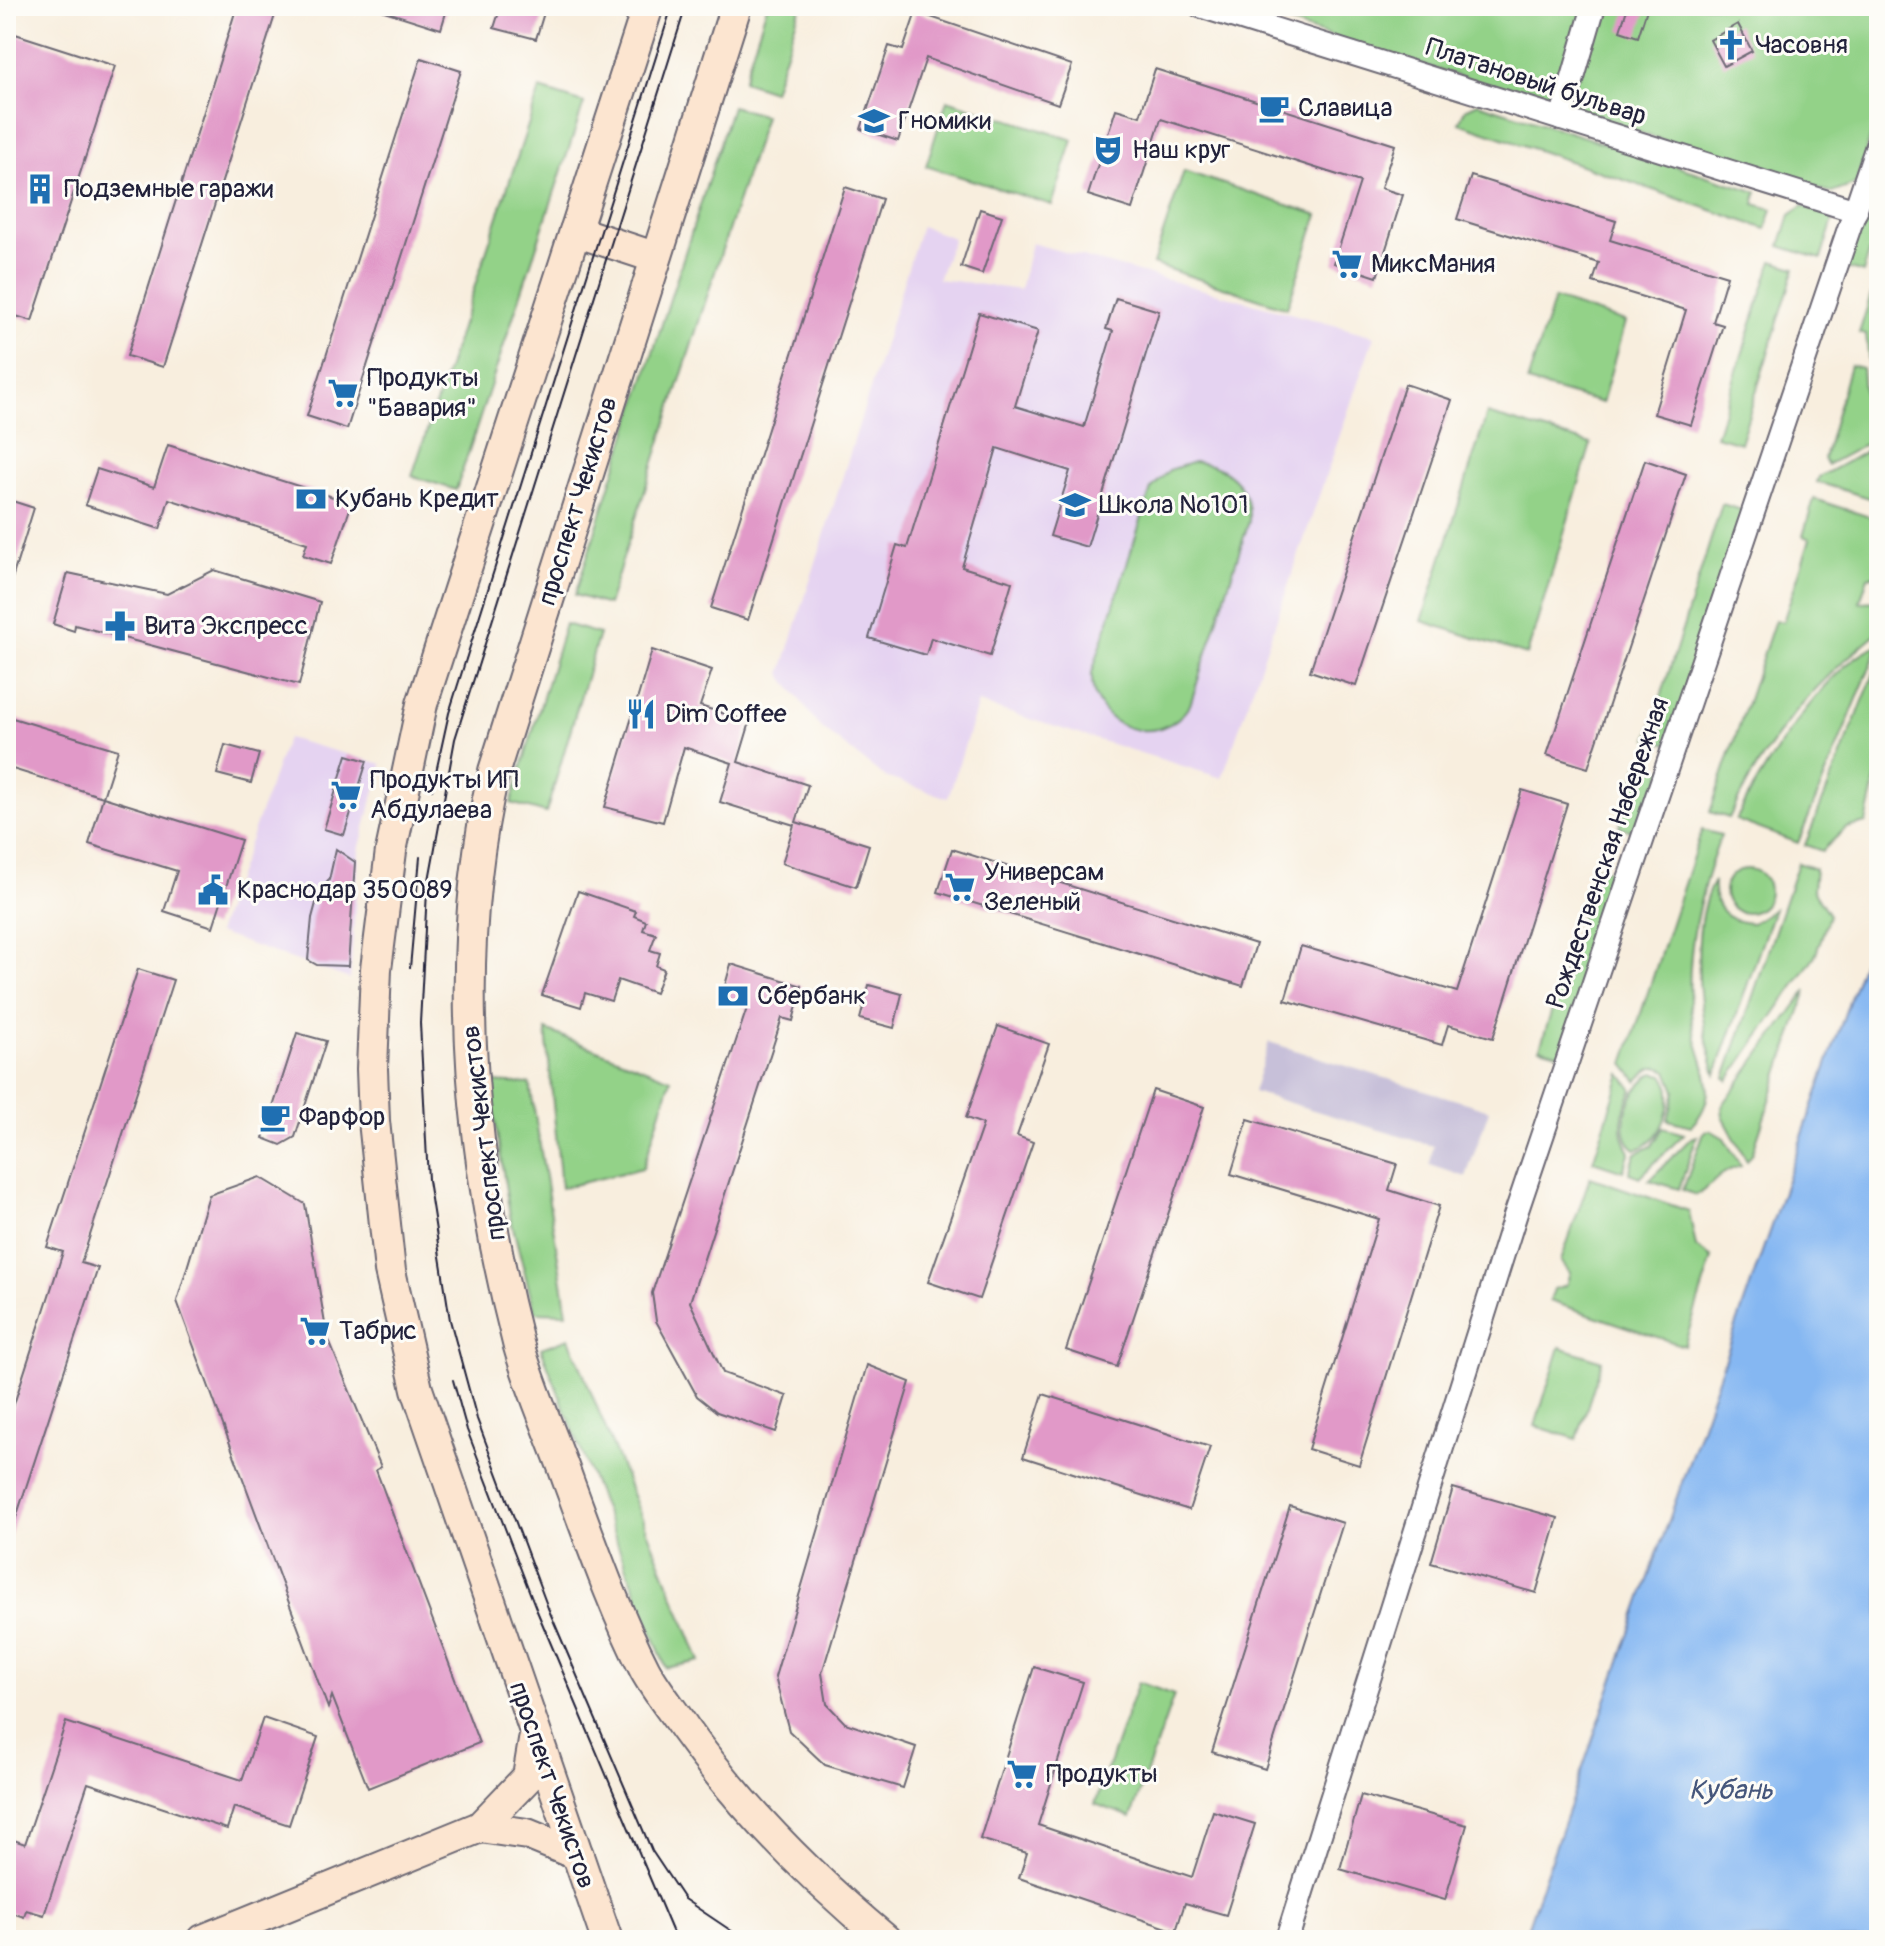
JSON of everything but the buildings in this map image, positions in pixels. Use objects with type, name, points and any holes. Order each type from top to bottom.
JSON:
[{"type":"main road","name":"проспект Чекистов","points":[[607,1940],[417,1389],[390,1271],[374,1121],[372,1069],[376,969],[389,866],[422,704],[648,6]]},
{"type":"main road","name":"проспект Чекистов","points":[[736,6],[654,257],[494,771],[483,818],[472,913],[470,1053],[491,1224],[519,1346],[586,1528],[645,1671],[726,1786],[827,1891],[886,1940]]},
{"type":"main road","points":[[575,231],[654,257]]},
{"type":"main road","points":[[203,1940],[480,1827],[528,1777],[534,1735]]},
{"type":"main road","points":[[480,1827],[527,1834],[578,1855]]},
{"type":"street","name":"Платановый бульвар","points":[[1200,6],[1856,211]]},
{"type":"street","points":[[1561,119],[1594,6]]},
{"type":"street","name":"Рождественская Набережная","points":[[1287,1939],[1515,1216],[1879,140]]},
{"type":"shaded area","name":"Школа №101","points":[[921,226],[953,238],[938,279],[1020,290],[1031,243],[1374,336],[1222,778],[978,703],[948,798],[885,777],[819,726],[781,674]]},
{"type":"shaded area","points":[[287,738],[382,764],[359,850],[350,979],[217,933]]},
{"type":"shaded area","points":[[1269,1042],[1489,1110],[1466,1177],[1430,1165],[1433,1146],[1253,1092]]},
{"type":"green space","points":[[767,6],[801,6],[773,91],[743,81]]},
{"type":"green space","points":[[1234,6],[1879,6],[1879,109],[1856,184],[1832,193]]},
{"type":"green space","points":[[540,89],[584,103],[456,490],[412,476]]},
{"type":"green space","points":[[947,100],[1073,140],[1052,205],[926,166]]},
{"type":"green space","points":[[1478,103],[1757,192],[1754,204],[1772,209],[1766,229],[1459,123],[1465,109]]},
{"type":"green space","points":[[732,106],[765,116],[608,605],[575,595]]},
{"type":"green space","points":[[1879,157],[1879,222],[1863,273],[1844,267]]},
{"type":"green space","points":[[1184,171],[1318,215],[1287,308],[1153,264]]},
{"type":"green space","points":[[1803,206],[1827,214],[1833,220],[1821,259],[1780,246],[1790,215]]},
{"type":"green space","points":[[1772,261],[1795,268],[1740,443],[1716,436]]},
{"type":"green space","points":[[1871,295],[1879,297],[1877,439],[1866,335],[1859,333]]},
{"type":"green space","points":[[1554,299],[1625,322],[1602,403],[1527,382]]},
{"type":"green space","points":[[1850,365],[1862,368],[1868,443],[1827,465],[1824,459]]},
{"type":"green space","points":[[1487,414],[1591,444],[1527,655],[1422,621]]},
{"type":"green space","points":[[1868,450],[1876,500],[1817,482],[1819,477]]},
{"type":"green space","points":[[1194,462],[1217,467],[1235,480],[1246,498],[1249,521],[1190,705],[1177,719],[1161,728],[1128,728],[1102,708],[1094,692],[1092,673],[1151,489],[1169,470]]},
{"type":"green space","points":[[1814,499],[1879,520],[1879,575],[1868,577],[1860,602],[1879,601],[1879,631],[1831,674],[1792,716],[1760,762],[1729,818],[1710,812],[1775,620],[1783,622],[1810,539],[1803,536]]},
{"type":"green space","points":[[1722,504],[1745,511],[1671,745],[1648,738]]},
{"type":"green space","points":[[565,624],[599,634],[546,813],[511,803]]},
{"type":"green space","points":[[1879,645],[1798,843],[1736,820],[1778,748],[1818,695],[1859,655]]},
{"type":"green space","points":[[1879,661],[1879,765],[1866,823],[1846,828],[1822,851],[1805,845]]},
{"type":"green space","points":[[1640,762],[1663,770],[1642,834],[1619,827]]},
{"type":"green space","points":[[1702,830],[1721,835],[1700,903],[1691,950],[1692,1022],[1708,1088],[1701,1113],[1691,1126],[1668,1120],[1675,1091],[1667,1071],[1655,1068],[1637,1081],[1624,1064]]},
{"type":"green space","points":[[1798,863],[1815,869],[1813,890],[1829,915],[1816,954],[1728,1081],[1725,1078]]},
{"type":"green space","points":[[1597,867],[1617,873],[1561,1054],[1540,1048]]},
{"type":"green space","points":[[1747,869],[1763,875],[1769,891],[1763,907],[1747,913],[1731,907],[1725,891],[1731,875]]},
{"type":"green space","points":[[1714,881],[1718,905],[1735,920],[1752,923],[1774,909],[1716,1074],[1705,1030],[1699,977],[1701,924]]},
{"type":"green space","points":[[1807,990],[1752,1154],[1747,1161],[1723,1117],[1722,1106]]},
{"type":"green space","points":[[546,1030],[671,1079],[643,1168],[561,1188]]},
{"type":"green space","points":[[1654,1073],[1663,1075],[1667,1084],[1669,1095],[1665,1118],[1653,1139],[1635,1149],[1625,1132],[1627,1109],[1638,1087]]},
{"type":"green space","points":[[1621,1074],[1633,1090],[1622,1120],[1623,1136],[1630,1151],[1623,1171],[1593,1161]]},
{"type":"green space","points":[[489,1082],[530,1084],[567,1313],[535,1312],[510,1216]]},
{"type":"green space","points":[[1663,1128],[1684,1134],[1640,1177],[1629,1173],[1636,1153],[1652,1146]]},
{"type":"green space","points":[[1710,1130],[1724,1138],[1741,1166],[1725,1173],[1695,1195],[1683,1190],[1704,1132]]},
{"type":"green space","points":[[1697,1136],[1679,1189],[1649,1180],[1691,1138]]},
{"type":"green space","points":[[1590,1177],[1689,1211],[1696,1247],[1712,1258],[1684,1346],[1550,1301],[1554,1289],[1566,1285],[1570,1273],[1561,1261]]},
{"type":"green space","points":[[569,1338],[700,1661],[666,1668],[541,1348]]},
{"type":"green space","points":[[1560,1347],[1602,1361],[1577,1439],[1535,1426]]},
{"type":"green space","points":[[1138,1682],[1174,1695],[1131,1817],[1095,1804]]},
{"type":"water","name":"Кубань","points":[[1879,915],[1879,1940],[1523,1940]]},
{"type":"tram line","points":[[432,790],[449,713],[672,6]]},
{"type":"tram line","points":[[686,6],[455,739],[427,891],[420,1023],[428,1180],[450,1320],[477,1419],[548,1608],[652,1851],[684,1899],[745,1940]]},
{"type":"tram line","points":[[410,968],[420,857]]},
{"type":"tram line","points":[[453,1380],[467,1430],[537,1611],[676,1940]]},
{"type":"place","name":"Часовня","points":[[1731,45]]},
{"type":"place","name":"Славица","points":[[1274,108]]},
{"type":"place","name":"Гномики","points":[[874,121]]},
{"type":"place","name":"Наш круг","points":[[1108,150]]},
{"type":"place","name":"Подземные гаражи","points":[[40,189]]},
{"type":"place","name":"МиксМания","points":[[1347,264]]},
{"type":"place","name":"Продукты \"Бавария\"","points":[[343,393]]},
{"type":"place","name":"Кубань Кредит","points":[[311,499]]},
{"type":"place","name":"Школа №101","points":[[1075,505]]},
{"type":"place","name":"Вита Экспресс","points":[[120,626]]},
{"type":"place","name":"Dim Coffee","points":[[641,714]]},
{"type":"place","name":"Продукты ИП Абдулаева","points":[[346,795]]},
{"type":"place","name":"Универсам Зеленый","points":[[960,887]]},
{"type":"place","name":"Краснодар 350089","points":[[213,890]]},
{"type":"place","name":"Сбербанк","points":[[733,996]]},
{"type":"place","name":"Фарфор","points":[[275,1117]]},
{"type":"place","name":"Табрис","points":[[315,1331]]},
{"type":"place","name":"Продукты","points":[[1022,1774]]}]
